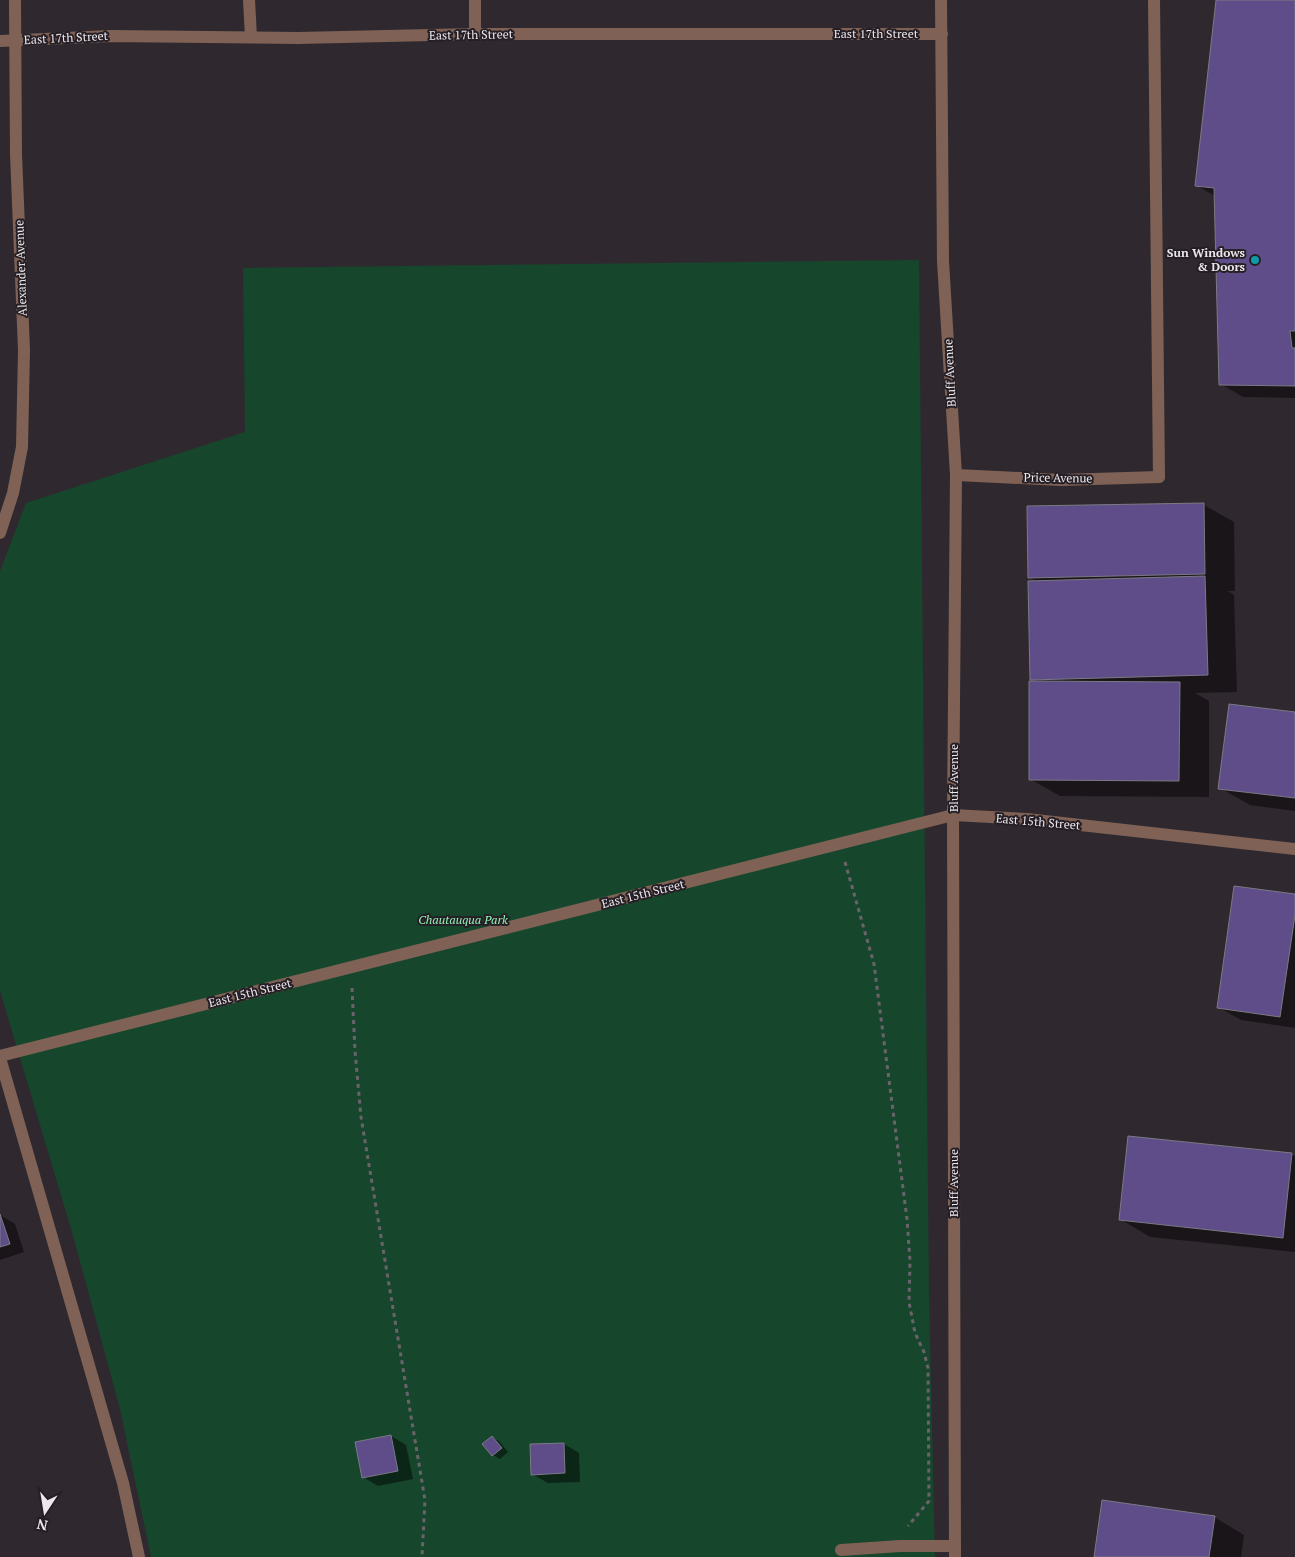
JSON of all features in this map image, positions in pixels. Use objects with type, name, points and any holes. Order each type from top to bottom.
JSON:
[{"type":"street","name":"Alexander Avenue","points":[[0,533],[13,493],[22,447],[24,350],[16,154],[15,0]]},
{"type":"street","points":[[250,0],[251,37]]},
{"type":"street","points":[[474,34],[475,0]]},
{"type":"street","name":"Bluff Avenue","points":[[941,0],[943,261],[956,475],[953,815],[955,1551]]},
{"type":"street","name":"Price Avenue","points":[[956,475],[1061,480],[1159,477],[1154,0]]},
{"type":"street","name":"East 17th Street","points":[[0,40],[110,36],[308,38],[474,34],[942,34]]},
{"type":"street","name":"East 15th Street","points":[[0,1057],[953,815],[1027,819],[1295,850]]},
{"type":"street","points":[[0,1057],[121,1474],[139,1557]]},
{"type":"street","points":[[842,1550],[900,1546],[955,1551]]},
{"type":"path","points":[[839,844],[874,964],[906,1210],[910,1261],[909,1302],[916,1333],[928,1368],[929,1502],[907,1528],[900,1546]]},
{"type":"path","points":[[350,968],[361,1117],[425,1500],[422,1557]]},
{"type":"green space","name":"Chautauqua Park","points":[[919,260],[929,1296],[935,1557],[151,1557],[120,1409],[72,1232],[0,991],[0,571],[26,503],[245,432],[243,268]]},
{"type":"building","name":"Sun Windows & Doors","points":[[1216,0],[1295,0],[1295,331],[1290,331],[1292,348],[1295,348],[1295,386],[1219,385],[1214,188],[1195,186]]},
{"type":"building","points":[[1204,503],[1205,574],[1028,578],[1027,506]]},
{"type":"building","points":[[1205,576],[1208,675],[1030,680],[1028,581]]},
{"type":"building","points":[[1029,681],[1180,682],[1179,781],[1029,780]]},
{"type":"building","points":[[1229,704],[1295,712],[1295,798],[1218,789]]},
{"type":"building","points":[[1234,886],[1295,894],[1295,915],[1280,1017],[1217,1008]]},
{"type":"building","points":[[1128,1136],[1292,1153],[1283,1238],[1119,1220]]},
{"type":"building","points":[[0,1214],[10,1244],[0,1247]]},
{"type":"building","points":[[391,1435],[398,1471],[362,1478],[355,1442]]},
{"type":"building","points":[[492,1436],[502,1448],[492,1456],[482,1444]]},
{"type":"building","points":[[564,1443],[565,1473],[531,1475],[530,1444]]},
{"type":"building","points":[[1102,1500],[1215,1516],[1209,1557],[1094,1557]]},
{"type":"place","name":"Sun Windows & Doors","points":[[1255,260]]}]
